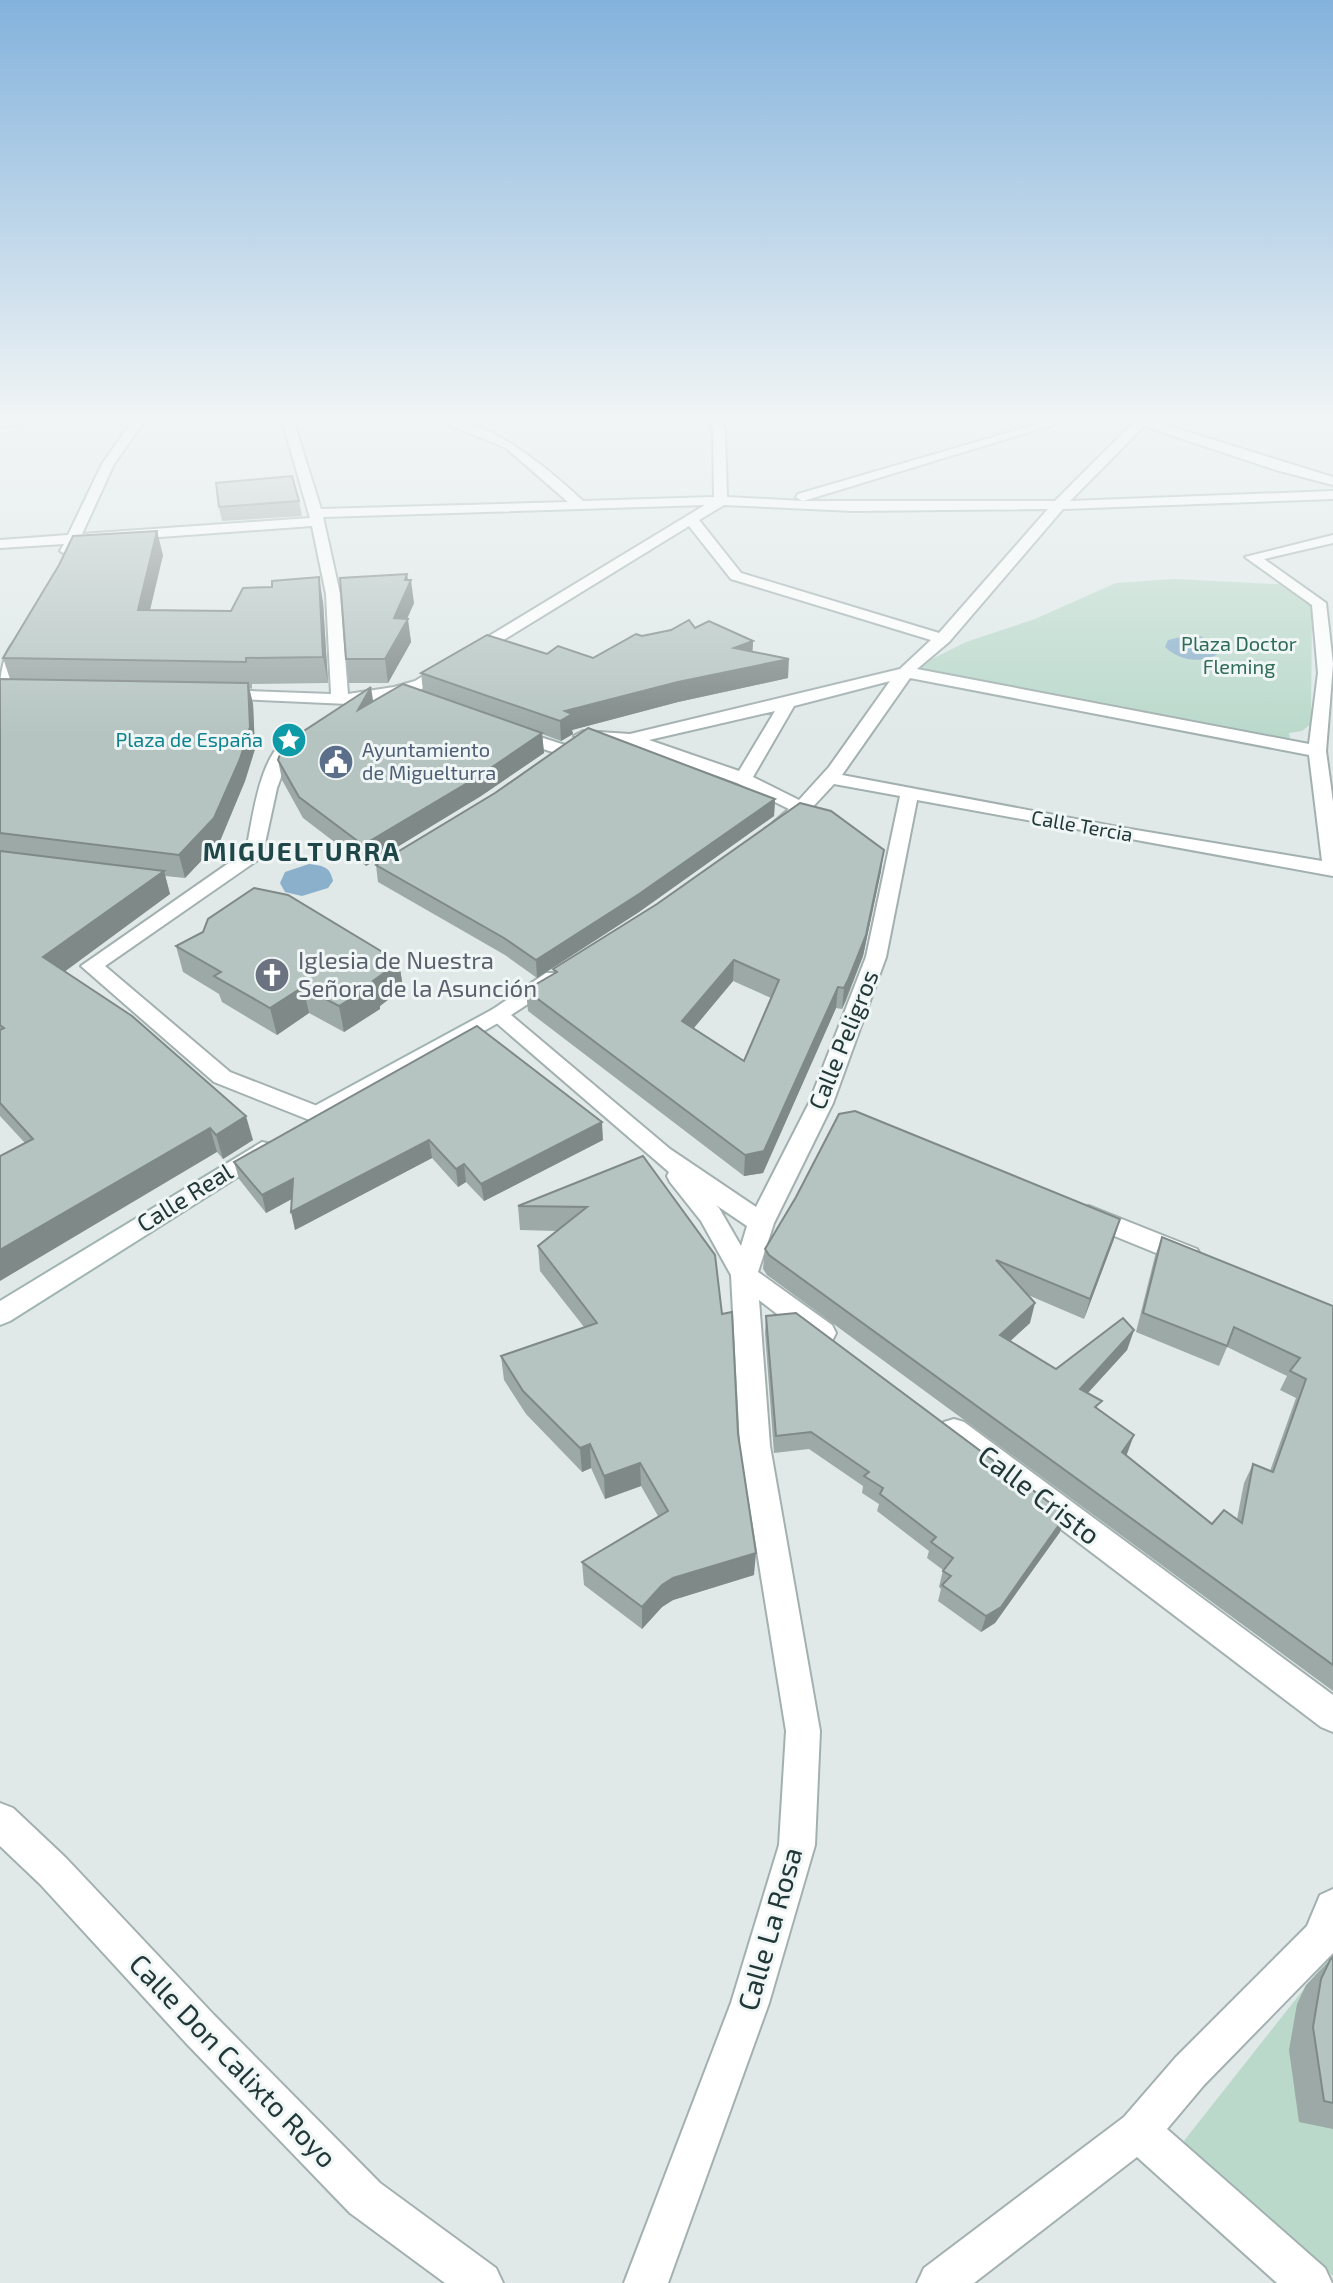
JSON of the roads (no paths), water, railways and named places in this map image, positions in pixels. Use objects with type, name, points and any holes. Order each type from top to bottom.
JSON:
[{"type":"street","points":[[60,566],[81,523]]},
{"type":"street","points":[[0,544],[255,523]]},
{"type":"street","points":[[317,523],[334,595],[340,698],[335,710],[282,751],[268,788],[255,853],[92,966],[222,1077],[317,1115]]},
{"type":"street","points":[[204,694],[340,698],[400,693],[421,684],[689,523]]},
{"type":"street","points":[[693,523],[736,576],[944,639]]},
{"type":"street","points":[[764,836],[802,808],[832,778],[906,672],[944,639],[1047,523]]},
{"type":"street","points":[[1333,539],[1252,557],[1319,603],[1326,673],[1317,751],[1333,869]]},
{"type":"street","points":[[5,690],[27,632]]},
{"type":"street","points":[[630,739],[906,672],[1317,751]]},
{"type":"street","points":[[400,693],[430,704]]},
{"type":"street","points":[[743,779],[788,703]]},
{"type":"street","points":[[504,730],[562,750]]},
{"type":"street","points":[[537,768],[584,736],[630,739],[743,779],[802,808]]},
{"type":"street","name":"Calle Tercia","points":[[832,778],[909,795],[1333,869]]},
{"type":"street","name":"Calle Peligros","points":[[744,1275],[761,1223],[821,1103],[876,957],[909,795]]},
{"type":"street","points":[[178,886],[203,890]]},
{"type":"street","name":"Calle Real","points":[[0,1314],[317,1115],[497,1014],[573,966]]},
{"type":"street","points":[[497,1014],[661,1155],[761,1223]]},
{"type":"street","points":[[821,1103],[850,1115]]},
{"type":"street","points":[[661,1155],[710,1215],[744,1275],[846,1351]]},
{"type":"street","points":[[1070,1207],[1216,1268]]},
{"type":"street","name":"Calle La Rosa","points":[[646,2283],[750,2003],[797,1845],[803,1731],[755,1446],[744,1275]]},
{"type":"street","name":"Calle Cristo","points":[[936,1418],[1333,1715]]},
{"type":"street","name":"Calle Don Calixto Royo","points":[[0,1821],[53,1871],[200,2029],[365,2198],[481,2283]]},
{"type":"street","points":[[939,2283],[1138,2131],[1190,2071],[1320,1939],[1333,1908]]},
{"type":"street","points":[[1138,2131],[1310,2283]]},
{"type":"water","points":[[1200,636],[1220,646],[1221,652],[1192,660],[1178,656],[1165,647],[1168,640]]},
{"type":"water","points":[[309,864],[322,866],[330,872],[333,881],[328,888],[302,896],[285,892],[280,883],[285,872]]},
{"type":"place","name":"Plaza de España","points":[[289,740]]},
{"type":"place","name":"Ayuntamiento de Miguelturra","points":[[336,762]]},
{"type":"place","name":"Iglesia de Nuestra Señora de la Asunción","points":[[272,975]]},
{"type":"district","name":"MIGUELTURRA","points":[[302,852]]},
{"type":"park label","name":"Plaza Doctor Fleming","points":[[1239,656]]}]
